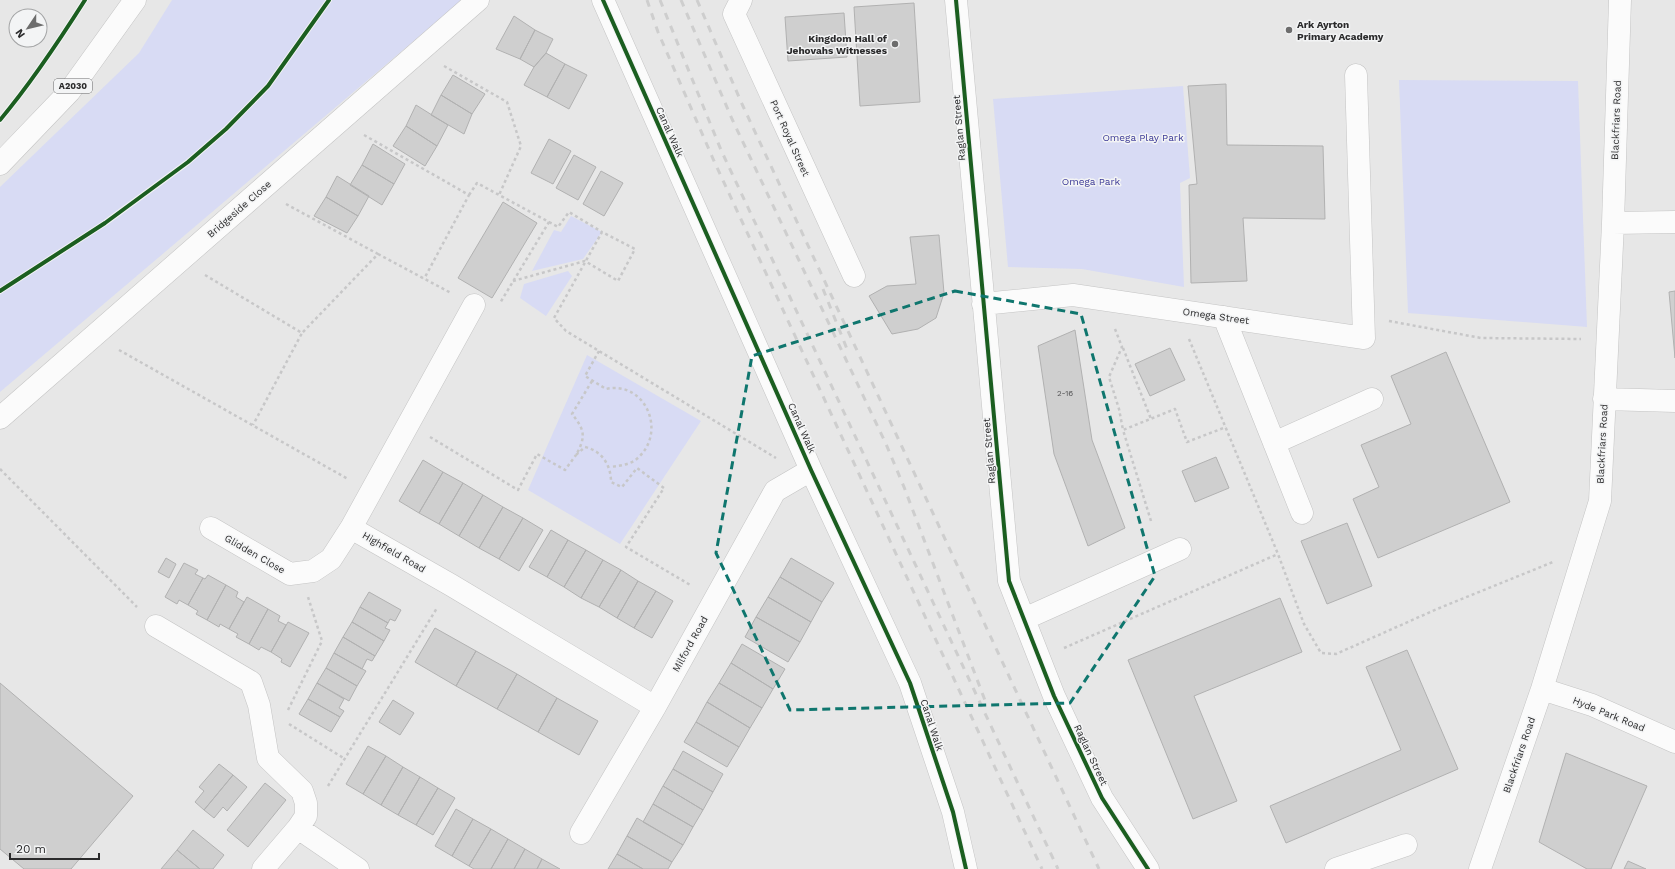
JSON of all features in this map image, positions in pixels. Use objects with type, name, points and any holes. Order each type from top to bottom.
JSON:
[{"type":"street","name":"A2030","points":[[0,164],[69,92],[135,0]]},
{"type":"street","name":"Bridgeside Close","points":[[0,418],[478,0]]},
{"type":"street","name":"Canal Walk","points":[[603,0],[811,470],[910,683],[953,812],[966,869]]},
{"type":"street","name":"Raglan Street","points":[[956,0],[1009,581],[1054,696],[1102,798],[1148,869]]},
{"type":"street","name":"Blackfriars Road","points":[[1480,869],[1542,689],[1600,501],[1613,223],[1620,0]]},
{"type":"street","name":"Port Royal Street","points":[[739,1],[734,14],[854,276]]},
{"type":"street","name":"Omega Street","points":[[983,304],[1074,296],[1364,338],[1356,75]]},
{"type":"street","points":[[1613,223],[1675,222]]},
{"type":"street","name":"Highfield Road","points":[[474,305],[351,528],[451,585],[655,707]]},
{"type":"street","points":[[1224,317],[1302,513]]},
{"type":"street","points":[[1274,443],[1372,399]]},
{"type":"street","points":[[1604,399],[1675,401]]},
{"type":"street","name":"Milford Road","points":[[581,833],[655,707],[774,491],[811,470]]},
{"type":"street","name":"Glidden Close","points":[[211,528],[290,574],[313,571],[331,559],[351,528]]},
{"type":"street","points":[[1024,619],[1180,549]]},
{"type":"street","points":[[156,626],[251,682],[259,705],[268,758],[292,779],[302,791],[306,803],[306,816],[298,828],[263,869]]},
{"type":"street","name":"Hyde Park Road","points":[[1542,689],[1592,705],[1675,742]]},
{"type":"street","points":[[298,828],[358,869]]},
{"type":"street","points":[[1336,869],[1406,845]]},
{"type":"path","points":[[420,51],[507,102],[522,146],[499,195]]},
{"type":"path","points":[[340,121],[469,196]]},
{"type":"path","points":[[424,278],[477,183],[558,227],[569,212],[602,232],[635,249],[618,281],[585,261],[513,281]]},
{"type":"path","points":[[261,190],[474,305],[499,304],[549,222]]},
{"type":"path","points":[[602,232],[554,318],[566,331],[777,459]]},
{"type":"path","points":[[253,425],[302,333],[378,254]]},
{"type":"path","points":[[181,260],[302,333]]},
{"type":"path","points":[[1104,300],[1151,419]]},
{"type":"path","points":[[1178,311],[1278,554],[1304,624],[1321,653],[1336,654],[1437,609],[1585,550]]},
{"type":"path","points":[[1363,321],[1387,321],[1481,338],[1607,341]]},
{"type":"path","points":[[94,336],[371,492]]},
{"type":"path","points":[[1122,347],[1109,378],[1119,409],[1123,430],[1151,521]]},
{"type":"path","points":[[599,351],[585,376],[606,389],[615,387],[635,396],[645,404],[650,415],[652,427],[646,448],[633,461],[610,467]]},
{"type":"path","points":[[427,435],[518,490],[537,454],[565,470],[576,455],[582,443],[583,437],[581,428],[572,414],[592,381]]},
{"type":"path","points":[[1123,430],[1175,409],[1187,442],[1226,427]]},
{"type":"path","points":[[576,455],[585,447],[591,448],[598,453],[610,467],[611,482],[622,487],[637,468],[664,488],[626,547],[715,599]]},
{"type":"path","points":[[0,470],[156,626]]},
{"type":"path","points":[[1040,658],[1278,554]]},
{"type":"path","points":[[306,803],[318,802],[451,585]]},
{"type":"path","points":[[286,714],[322,641],[307,595]]},
{"type":"path","points":[[283,720],[345,758]]},
{"type":"highlighted area","points":[[955,291],[1081,314],[1155,576],[1070,703],[790,710],[716,553],[752,356]]},
{"type":"green space","points":[[172,0],[462,0],[0,392],[0,187],[139,53]]},
{"type":"green space","points":[[1399,80],[1578,81],[1587,327],[1408,313]]},
{"type":"green space","name":"Omega Park","points":[[1183,86],[1190,178],[1180,183],[1184,287],[1082,269],[1008,267],[993,99]]},
{"type":"green space","points":[[571,216],[602,232],[583,259],[532,271],[554,230],[561,232]]},
{"type":"green space","points":[[568,271],[572,276],[546,316],[520,298],[524,284]]},
{"type":"green space","points":[[587,355],[701,421],[620,544],[528,490]]},
{"type":"building","points":[[914,3],[920,102],[860,106],[854,7]]},
{"type":"building","points":[[844,13],[847,57],[788,61],[785,17]]},
{"type":"building","points":[[514,16],[535,30],[520,59],[496,49]]},
{"type":"building","points":[[535,30],[553,39],[546,53],[534,67],[520,59]]},
{"type":"building","points":[[546,53],[565,64],[547,97],[524,85],[534,67]]},
{"type":"building","points":[[565,64],[587,75],[569,109],[547,97]]},
{"type":"building","points":[[453,75],[485,94],[472,114],[441,95]]},
{"type":"building","points":[[1226,84],[1227,145],[1323,146],[1325,219],[1243,218],[1247,281],[1191,283],[1189,185],[1197,184],[1188,86]]},
{"type":"building","points":[[441,95],[472,114],[464,134],[431,115]]},
{"type":"building","points":[[416,105],[448,125],[437,146],[406,126]]},
{"type":"building","points":[[406,126],[437,146],[425,166],[393,146]]},
{"type":"building","points":[[549,139],[571,151],[553,184],[531,173]]},
{"type":"building","points":[[373,144],[405,164],[394,184],[362,165]]},
{"type":"building","points":[[574,155],[596,167],[578,200],[556,188]]},
{"type":"building","points":[[362,165],[394,184],[382,205],[350,185]]},
{"type":"building","points":[[601,171],[623,183],[604,216],[583,204]]},
{"type":"building","points":[[337,176],[369,196],[358,216],[326,197]]},
{"type":"building","points":[[326,197],[358,216],[347,233],[314,216]]},
{"type":"building","points":[[503,202],[537,223],[492,298],[458,278]]},
{"type":"building","points":[[939,235],[944,293],[936,318],[918,329],[892,334],[869,296],[887,286],[916,284],[910,237]]},
{"type":"building","points":[[1675,291],[1675,358],[1669,292]]},
{"type":"building","points":[[1075,330],[1092,440],[1125,528],[1088,546],[1054,454],[1038,346]]},
{"type":"building","points":[[1170,348],[1185,380],[1150,396],[1135,364]]},
{"type":"building","points":[[1446,352],[1510,502],[1378,558],[1353,499],[1379,487],[1361,445],[1411,424],[1391,376]]},
{"type":"building","points":[[1216,457],[1229,488],[1195,502],[1182,471]]},
{"type":"building","points":[[423,460],[443,472],[419,513],[399,501]]},
{"type":"building","points":[[443,472],[463,483],[439,524],[419,513]]},
{"type":"building","points":[[463,483],[483,495],[459,536],[439,524]]},
{"type":"building","points":[[483,495],[503,507],[479,548],[459,536]]},
{"type":"building","points":[[503,507],[523,518],[499,559],[479,548]]},
{"type":"building","points":[[523,518],[543,530],[519,571],[499,559]]},
{"type":"building","points":[[1347,523],[1372,586],[1327,604],[1301,541]]},
{"type":"building","points":[[551,530],[568,540],[547,577],[529,567]]},
{"type":"building","points":[[568,540],[586,550],[564,587],[547,577]]},
{"type":"building","points":[[586,550],[603,560],[581,598],[564,587]]},
{"type":"building","points":[[166,558],[176,564],[169,578],[158,572]]},
{"type":"building","points":[[791,558],[834,583],[822,602],[780,577]]},
{"type":"building","points":[[603,560],[621,570],[599,607],[581,598]]},
{"type":"building","points":[[184,563],[198,570],[195,574],[203,578],[188,605],[179,600],[177,604],[165,597]]},
{"type":"building","points":[[621,570],[638,581],[617,618],[599,607]]},
{"type":"building","points":[[208,575],[226,585],[207,620],[196,614],[198,611],[188,605],[203,578],[205,579]]},
{"type":"building","points":[[780,577],[822,602],[811,622],[768,597]]},
{"type":"building","points":[[638,581],[656,591],[634,628],[617,618]]},
{"type":"building","points":[[226,585],[238,592],[236,597],[244,602],[229,629],[220,624],[219,627],[207,620]]},
{"type":"building","points":[[656,591],[673,601],[652,638],[634,628]]},
{"type":"building","points":[[369,592],[401,610],[395,621],[390,619],[388,623],[360,607]]},
{"type":"building","points":[[247,597],[268,609],[249,644],[236,637],[238,634],[229,629]]},
{"type":"building","points":[[768,597],[811,622],[800,642],[756,617]]},
{"type":"building","points":[[1280,598],[1302,652],[1194,696],[1237,801],[1193,819],[1128,660]]},
{"type":"building","points":[[360,607],[388,623],[385,628],[390,630],[384,641],[352,622]]},
{"type":"building","points":[[268,609],[280,616],[278,621],[286,625],[271,652],[261,647],[259,650],[249,644]]},
{"type":"building","points":[[756,617],[800,642],[788,662],[745,637]]},
{"type":"building","points":[[288,622],[309,633],[290,667],[281,662],[282,659],[271,652]]},
{"type":"building","points":[[352,622],[384,641],[375,656],[343,637]]},
{"type":"building","points":[[435,628],[476,651],[456,686],[415,662]]},
{"type":"building","points":[[343,637],[375,656],[372,661],[367,659],[362,669],[334,653]]},
{"type":"building","points":[[742,644],[785,669],[773,689],[731,663]]},
{"type":"building","points":[[1407,650],[1458,769],[1286,843],[1270,806],[1401,750],[1366,667]]},
{"type":"building","points":[[476,651],[517,674],[497,709],[456,686]]},
{"type":"building","points":[[334,653],[366,671],[357,686],[326,668]]},
{"type":"building","points":[[731,663],[773,689],[762,708],[719,683]]},
{"type":"building","points":[[326,668],[357,686],[349,701],[317,683]]},
{"type":"building","points":[[517,674],[557,698],[538,732],[497,709]]},
{"type":"building","points":[[0,683],[133,796],[71,869],[24,869],[0,849]]},
{"type":"building","points":[[317,683],[344,699],[339,708],[344,711],[340,717],[308,699]]},
{"type":"building","points":[[719,683],[762,708],[750,728],[707,702]]},
{"type":"building","points":[[557,698],[598,721],[579,755],[538,732]]},
{"type":"building","points":[[308,699],[340,717],[331,732],[299,714]]},
{"type":"building","points":[[393,700],[414,713],[400,735],[379,722]]},
{"type":"building","points":[[707,702],[750,728],[739,747],[696,722]]},
{"type":"building","points":[[696,722],[739,747],[727,767],[684,742]]},
{"type":"building","points":[[368,746],[386,756],[363,794],[346,784]]},
{"type":"building","points":[[683,751],[723,774],[713,792],[673,769]]},
{"type":"building","points":[[1566,753],[1647,786],[1611,869],[1587,869],[1539,842]]},
{"type":"building","points":[[386,756],[403,767],[381,805],[363,794]]},
{"type":"building","points":[[219,764],[233,775],[204,810],[195,802],[204,791],[199,787]]},
{"type":"building","points":[[403,767],[420,777],[398,815],[381,805]]},
{"type":"building","points":[[673,769],[713,792],[703,810],[663,786]]},
{"type":"building","points":[[233,775],[247,787],[227,811],[223,807],[214,818],[204,810]]},
{"type":"building","points":[[420,777],[438,788],[416,825],[398,815]]},
{"type":"building","points":[[265,783],[286,800],[248,847],[227,830]]},
{"type":"building","points":[[663,786],[703,810],[693,827],[653,804]]},
{"type":"building","points":[[438,788],[455,798],[433,835],[416,825]]},
{"type":"building","points":[[653,804],[693,827],[683,845],[643,822]]},
{"type":"building","points":[[456,809],[473,819],[452,856],[435,846]]},
{"type":"building","points":[[637,818],[683,845],[672,862],[627,836]]},
{"type":"building","points":[[473,819],[491,829],[469,866],[452,856]]},
{"type":"building","points":[[491,829],[508,839],[491,869],[474,869],[469,866]]},
{"type":"building","points":[[193,830],[224,855],[213,869],[200,869],[177,850]]},
{"type":"building","points":[[627,836],[672,862],[668,869],[643,869],[617,854]]},
{"type":"building","points":[[508,839],[525,849],[514,869],[491,869]]},
{"type":"building","points":[[525,849],[542,859],[537,869],[514,869]]},
{"type":"building","points":[[177,850],[200,869],[161,869]]},
{"type":"building","points":[[617,854],[643,869],[608,869]]},
{"type":"building","points":[[542,859],[560,869],[537,869]]},
{"type":"building","points":[[1628,861],[1646,869],[1624,869]]},
{"type":"railway","points":[[647,0],[658,32],[714,161],[1042,869]]},
{"type":"railway","points":[[660,0],[721,150],[1058,869]]},
{"type":"railway","points":[[681,0],[732,119],[886,444],[904,487],[986,703]]},
{"type":"railway","points":[[697,0],[742,104],[1099,869]]},
{"type":"railway","points":[[823,289],[849,354]]},
{"type":"cycle path","points":[[0,120],[45,61],[85,0]]},
{"type":"cycle path","points":[[0,291],[105,223],[188,162],[226,129],[268,86],[329,0]]},
{"type":"cycle path","points":[[603,0],[811,470],[910,683],[953,812],[966,869]]},
{"type":"cycle path","points":[[956,0],[1009,581],[1054,696],[1102,798],[1148,869]]},
{"type":"place","name":"Ark Ayrton Primary Academy","points":[[1289,30]]},
{"type":"place","name":"Kingdom Hall of Jehovahs Witnesses","points":[[895,44]]},
{"type":"park label","name":"Omega Play Park","points":[[1143,137]]}]
